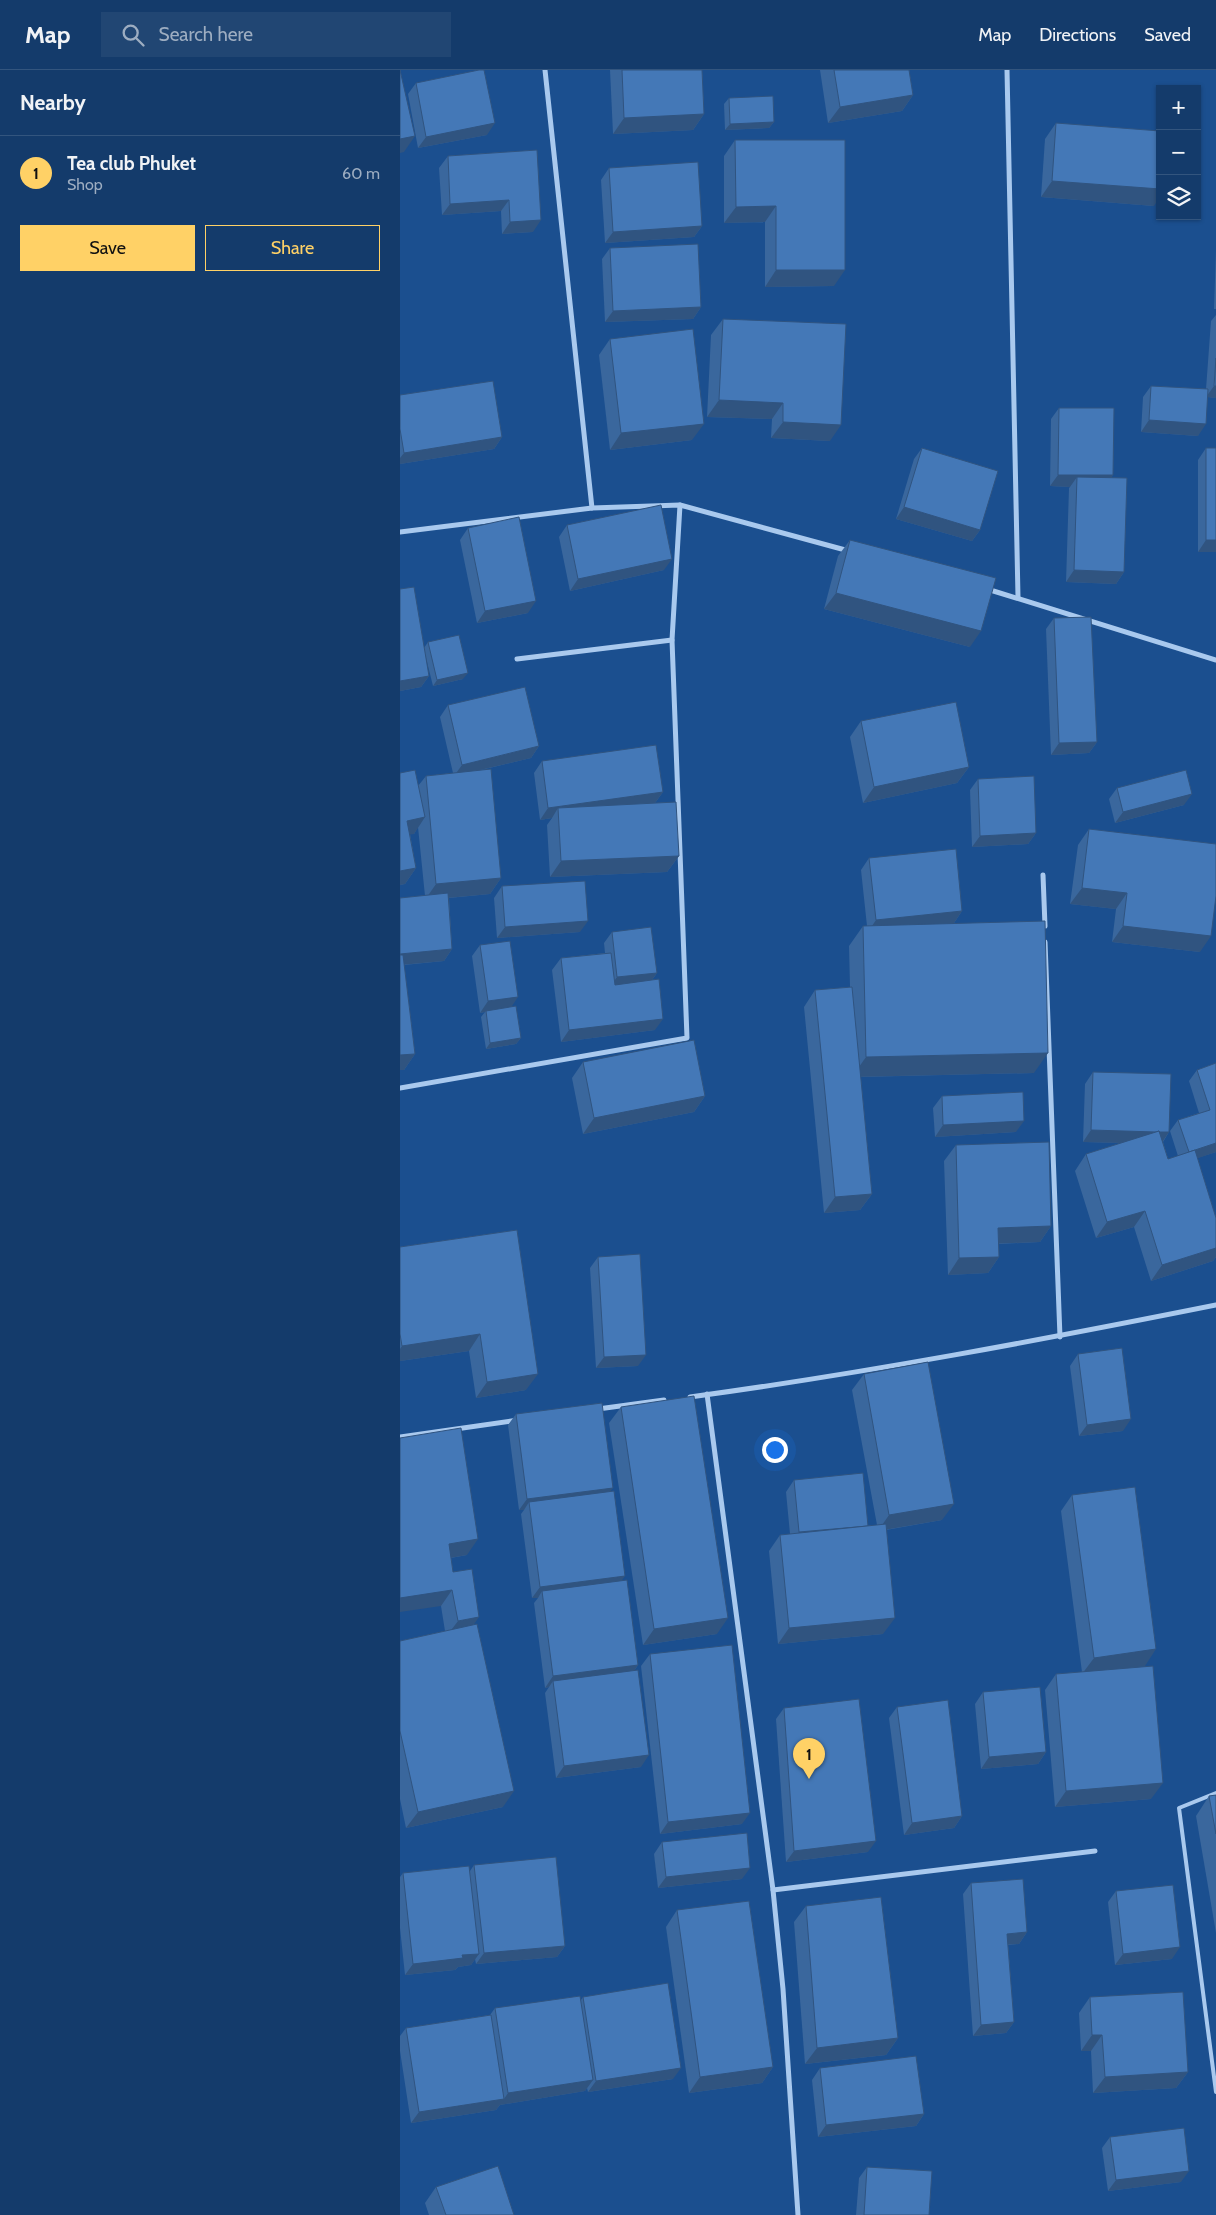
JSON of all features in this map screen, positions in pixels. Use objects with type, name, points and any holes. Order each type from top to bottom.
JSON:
[{"type":"street","points":[[545,70],[592,508]]},
{"type":"street","points":[[1007,70],[1018,597]]},
{"type":"street","points":[[400,1088],[687,1038],[672,640],[680,504]]},
{"type":"street","points":[[400,532],[592,508],[680,504],[859,553]]},
{"type":"street","points":[[981,587],[1216,660]]},
{"type":"street","points":[[517,659],[672,640]]},
{"type":"street","points":[[1043,875],[1060,1337]]},
{"type":"street","points":[[688,1397],[837,1375],[1060,1337],[1216,1305]]},
{"type":"street","points":[[707,1394],[773,1890],[783,1989],[798,2215]]},
{"type":"street","points":[[589,1411],[668,1400]]},
{"type":"street","points":[[400,1437],[520,1420]]},
{"type":"street","points":[[773,1890],[1095,1852]]},
{"type":"lane","points":[[1216,1792],[1179,1808],[1216,2092]]},
{"type":"building","points":[[400,70],[415,136],[400,139]]},
{"type":"building","points":[[484,70],[495,123],[426,137],[416,83]]},
{"type":"building","points":[[622,70],[702,70],[704,114],[624,118]]},
{"type":"building","points":[[834,70],[909,70],[913,95],[840,107]]},
{"type":"building","points":[[773,96],[774,122],[730,124],[729,98]]},
{"type":"building","points":[[1056,123],[1156,131],[1156,189],[1052,181]]},
{"type":"building","points":[[735,140],[845,140],[845,270],[776,270],[776,206],[736,207]]},
{"type":"building","points":[[537,150],[541,220],[510,222],[509,200],[450,204],[448,156]]},
{"type":"building","points":[[698,162],[702,226],[613,232],[609,168]]},
{"type":"building","points":[[698,244],[701,307],[613,311],[610,248]]},
{"type":"building","points":[[723,319],[846,324],[841,425],[783,422],[783,403],[719,400]]},
{"type":"building","points":[[693,329],[704,424],[621,433],[610,339]]},
{"type":"building","points":[[1216,358],[1216,386],[1214,386]]},
{"type":"building","points":[[493,381],[502,437],[404,453],[400,429],[400,395]]},
{"type":"building","points":[[1151,386],[1208,389],[1206,424],[1149,420]]},
{"type":"building","points":[[1059,408],[1114,408],[1113,475],[1058,475]]},
{"type":"building","points":[[922,448],[998,471],[980,530],[904,507]]},
{"type":"building","points":[[1206,448],[1216,448],[1216,540],[1206,540]]},
{"type":"building","points":[[1077,477],[1127,478],[1124,572],[1074,570]]},
{"type":"building","points":[[661,505],[672,559],[578,579],[567,525]]},
{"type":"building","points":[[519,517],[536,601],[485,611],[468,528]]},
{"type":"building","points":[[850,540],[996,578],[981,631],[836,593]]},
{"type":"building","points":[[414,587],[429,676],[400,681],[400,589]]},
{"type":"building","points":[[1091,617],[1097,742],[1059,743],[1054,618]]},
{"type":"building","points":[[459,635],[468,673],[437,680],[428,642]]},
{"type":"building","points":[[525,687],[539,746],[462,765],[448,705]]},
{"type":"building","points":[[956,702],[969,767],[874,787],[861,721]]},
{"type":"building","points":[[656,745],[663,792],[548,808],[542,761]]},
{"type":"building","points":[[491,769],[501,878],[436,884],[426,776]]},
{"type":"building","points":[[415,770],[425,817],[407,821],[416,868],[400,871],[400,773]]},
{"type":"building","points":[[1186,770],[1192,794],[1123,812],[1117,788]]},
{"type":"building","points":[[1034,776],[1036,833],[980,836],[978,779]]},
{"type":"building","points":[[676,802],[679,856],[561,861],[558,808]]},
{"type":"building","points":[[1089,829],[1216,844],[1216,896],[1211,936],[1123,926],[1127,893],[1082,888]]},
{"type":"building","points":[[956,849],[962,911],[876,920],[869,858]]},
{"type":"building","points":[[585,881],[588,921],[505,927],[502,886]]},
{"type":"building","points":[[448,893],[452,949],[400,954],[400,898]]},
{"type":"building","points":[[1045,921],[1048,1053],[866,1057],[863,926]]},
{"type":"building","points":[[651,927],[657,973],[617,977],[612,932]]},
{"type":"building","points":[[510,941],[518,997],[488,1001],[480,945]]},
{"type":"building","points":[[611,953],[615,985],[659,979],[663,1019],[569,1030],[561,958]]},
{"type":"building","points":[[400,955],[403,955],[415,1054],[400,1055]]},
{"type":"building","points":[[852,987],[872,1194],[835,1197],[815,990]]},
{"type":"building","points":[[516,1006],[521,1038],[490,1043],[486,1011]]},
{"type":"building","points":[[694,1040],[705,1096],[594,1118],[583,1062]]},
{"type":"building","points":[[1216,1063],[1216,1143],[1189,1152],[1178,1120],[1210,1110],[1197,1070]]},
{"type":"building","points":[[1093,1072],[1171,1074],[1169,1132],[1091,1130]]},
{"type":"building","points":[[1023,1092],[1024,1121],[943,1125],[942,1096]]},
{"type":"building","points":[[1159,1131],[1168,1159],[1195,1150],[1216,1218],[1216,1248],[1162,1265],[1145,1211],[1107,1222],[1086,1154]]},
{"type":"building","points":[[1049,1142],[1051,1226],[998,1228],[999,1257],[959,1258],[956,1145]]},
{"type":"building","points":[[517,1230],[538,1374],[487,1382],[480,1334],[402,1346],[400,1334],[400,1247]]},
{"type":"building","points":[[640,1254],[646,1355],[604,1357],[598,1257]]},
{"type":"building","points":[[1122,1348],[1131,1419],[1087,1425],[1078,1354]]},
{"type":"building","points":[[928,1362],[954,1504],[889,1515],[864,1374]]},
{"type":"building","points":[[694,1396],[728,1618],[654,1629],[621,1407]]},
{"type":"building","points":[[602,1403],[613,1488],[527,1499],[516,1414]]},
{"type":"building","points":[[461,1428],[478,1539],[449,1544],[453,1572],[472,1569],[479,1617],[458,1621],[452,1590],[400,1598],[400,1438]]},
{"type":"building","points":[[863,1473],[868,1526],[799,1532],[794,1480]]},
{"type":"building","points":[[1135,1487],[1156,1649],[1094,1658],[1072,1495]]},
{"type":"building","points":[[614,1491],[625,1576],[540,1587],[529,1502]]},
{"type":"building","points":[[886,1524],[895,1618],[789,1628],[780,1535]]},
{"type":"building","points":[[627,1580],[638,1665],[553,1676],[542,1591]]},
{"type":"building","points":[[477,1624],[514,1791],[418,1812],[400,1731],[400,1641]]},
{"type":"building","points":[[732,1645],[750,1813],[668,1822],[650,1654]]},
{"type":"building","points":[[1153,1666],[1163,1783],[1066,1791],[1056,1674]]},
{"type":"building","points":[[638,1670],[649,1755],[564,1766],[553,1681]]},
{"type":"building","points":[[1040,1687],[1046,1752],[989,1757],[983,1692]]},
{"type":"building","points":[[859,1699],[876,1841],[794,1851],[784,1708]]},
{"type":"building","points":[[948,1700],[962,1816],[912,1823],[897,1707]]},
{"type":"building","points":[[1216,1795],[1216,1834],[1209,1796]]},
{"type":"building","points":[[747,1833],[750,1868],[666,1877],[662,1842]]},
{"type":"building","points":[[556,1857],[565,1946],[484,1953],[474,1865]]},
{"type":"building","points":[[469,1866],[479,1954],[462,1955],[463,1958],[413,1964],[403,1873]]},
{"type":"building","points":[[1023,1879],[1027,1932],[1007,1934],[1014,2022],[981,2025],[971,1883]]},
{"type":"building","points":[[1173,1885],[1180,1947],[1123,1954],[1116,1891]]},
{"type":"building","points":[[881,1897],[898,2038],[817,2048],[806,1906]]},
{"type":"building","points":[[749,1901],[773,2067],[700,2077],[677,1910]]},
{"type":"building","points":[[668,1983],[681,2068],[596,2081],[583,1997]]},
{"type":"building","points":[[1183,1992],[1188,2072],[1105,2077],[1102,2035],[1092,2035],[1090,1997]]},
{"type":"building","points":[[580,1996],[593,2080],[508,2093],[495,2008]]},
{"type":"building","points":[[491,2015],[504,2099],[419,2112],[406,2028]]},
{"type":"building","points":[[916,2056],[924,2114],[826,2125],[820,2068]]},
{"type":"building","points":[[1184,2128],[1189,2171],[1116,2180],[1110,2137]]},
{"type":"building","points":[[498,2166],[514,2215],[446,2215],[436,2187]]},
{"type":"building","points":[[867,2167],[932,2171],[929,2215],[864,2215]]},
{"type":"place","name":"Tea club Phuket","points":[[809,1779]]}]
